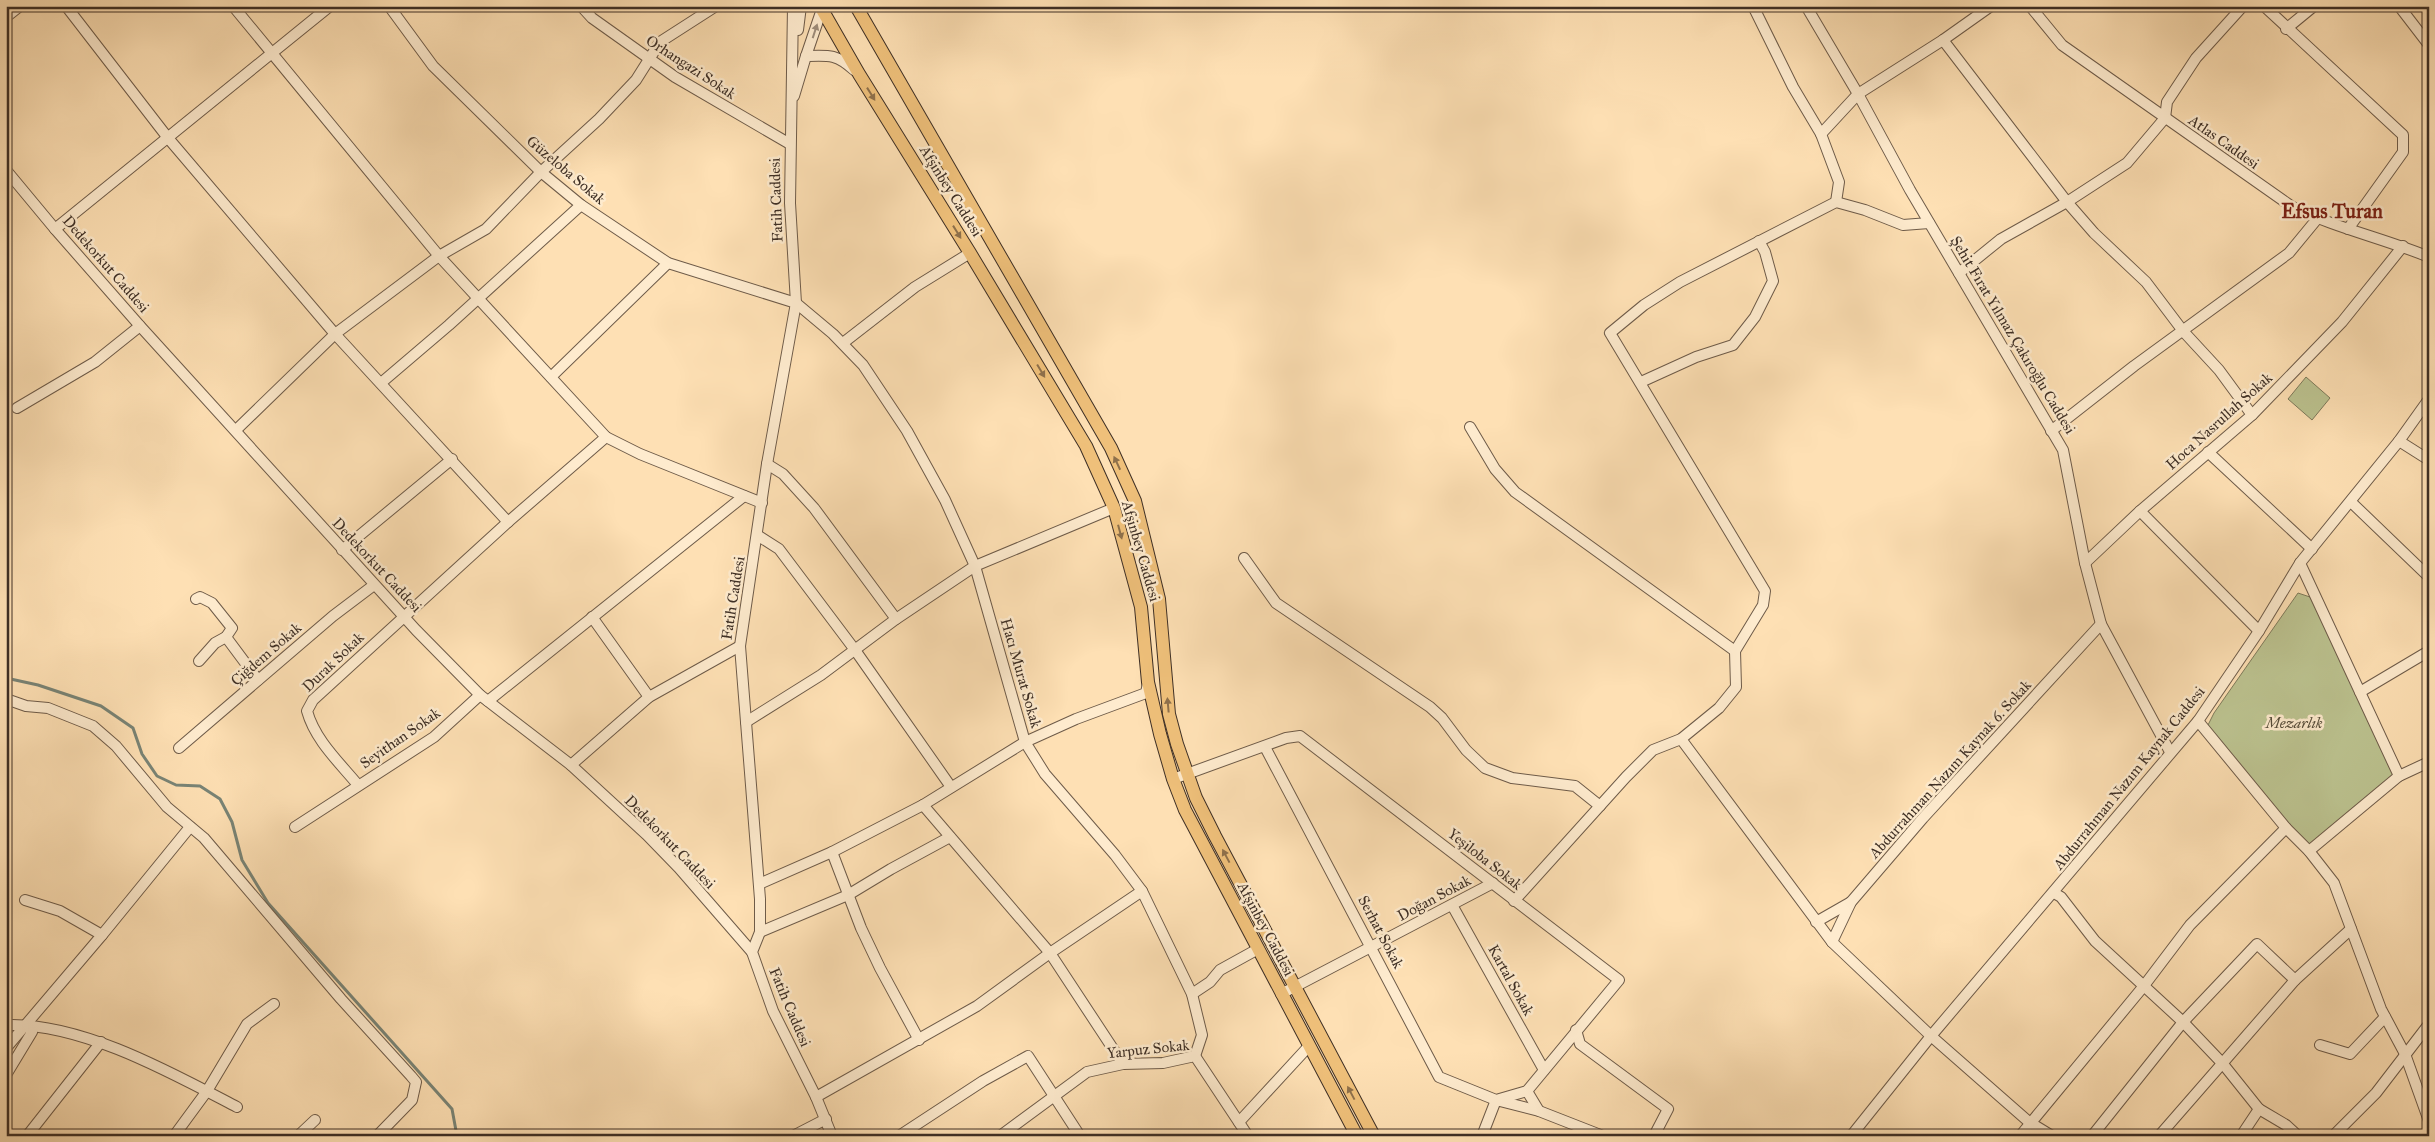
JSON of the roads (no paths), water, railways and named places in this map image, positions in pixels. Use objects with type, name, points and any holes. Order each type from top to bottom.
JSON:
[{"type":"main road","name":"Afşinbey Caddesi","points":[[856,6],[1111,448],[1135,501],[1159,599],[1169,714],[1186,772],[1200,806],[1374,1136]]},
{"type":"main road","name":"Afşinbey Caddesi","points":[[822,7],[858,74],[970,252],[1086,446],[1114,508],[1141,607],[1148,682],[1172,779],[1185,810],[1357,1136]]},
{"type":"street","points":[[6,17],[20,6]]},
{"type":"street","points":[[66,6],[168,138],[335,334],[508,522]]},
{"type":"street","points":[[233,6],[270,54],[439,256],[606,437],[640,454],[762,503]]},
{"type":"street","points":[[55,229],[330,6]]},
{"type":"street","name":"Güzeloba Sokak","points":[[389,6],[433,66],[541,172],[580,205],[668,263],[796,303]]},
{"type":"street","name":"Orhangazi Sokak","points":[[582,6],[592,18],[675,77],[790,144]]},
{"type":"street","points":[[236,430],[335,334],[439,256],[486,229],[541,172],[599,120],[636,80],[660,42],[716,6]]},
{"type":"street","points":[[790,109],[793,6]]},
{"type":"street","points":[[791,82],[801,6]]},
{"type":"street","points":[[1753,6],[1793,87],[1822,134],[1839,182],[1836,202]]},
{"type":"street","name":"Şehit Fırat Yılmaz Çakıroğlu Caddesi","points":[[1806,6],[1858,94],[1929,223],[2063,450],[2084,563],[2101,624],[2170,752]]},
{"type":"street","points":[[1822,134],[1858,94],[1943,40],[1991,6]]},
{"type":"street","name":"Atlas Caddesi","points":[[2030,6],[2062,45],[2269,192],[2317,219],[2403,246],[2429,257]]},
{"type":"street","points":[[1959,274],[2002,239],[2068,202],[2127,163],[2165,118],[2167,102],[2196,58],[2243,6]]},
{"type":"street","points":[[2264,6],[2286,29],[2323,59],[2403,135],[2402,152],[2348,229]]},
{"type":"street","points":[[2286,29],[2314,6]]},
{"type":"street","points":[[2399,6],[2425,32],[2429,45]]},
{"type":"street","points":[[790,109],[822,7]]},
{"type":"street","points":[[1943,40],[2068,202],[2094,233],[2146,282],[2183,331],[2219,370],[2252,415]]},
{"type":"street","points":[[806,56],[831,55],[843,60],[858,74]]},
{"type":"street","name":"Fatih Caddesi","points":[[790,109],[790,203],[796,303],[767,464],[740,646],[760,932],[752,952],[767,995],[786,1040],[816,1097],[832,1136]]},
{"type":"street","name":"Dedekorkut Caddesi","points":[[6,170],[140,326],[236,430],[374,586],[484,698],[570,765],[680,868],[752,952]]},
{"type":"street","points":[[1514,901],[1653,750],[1682,739],[1719,708],[1736,687],[1735,650],[1763,605],[1765,591],[1610,333],[1644,305],[1680,282],[1836,202],[1865,210],[1904,225],[1929,223]]},
{"type":"street","points":[[382,383],[479,299],[580,205]]},
{"type":"street","points":[[2052,431],[2134,366],[2289,252],[2317,219]]},
{"type":"street","points":[[1641,382],[1696,357],[1733,345],[1755,317],[1773,281],[1765,252],[1759,241]]},
{"type":"street","name":"Hoca Nasrullah Sokak","points":[[2084,563],[2140,511],[2252,415],[2342,322],[2403,246]]},
{"type":"street","points":[[843,344],[915,287],[970,252]]},
{"type":"street","points":[[551,377],[668,263]]},
{"type":"street","name":"Hacı Murat Sokak","points":[[796,303],[843,344],[863,365],[907,431],[945,500],[975,566],[1025,742],[1045,774],[1116,855],[1142,891],[1192,994],[1202,1034],[1195,1056]]},
{"type":"street","points":[[17,408],[95,362],[140,326]]},
{"type":"street","name":"Abdurrahman Nazım Kaynak Caddesi","points":[[1851,1136],[1931,1036],[2054,894],[2170,752],[2198,722],[2259,631],[2300,563],[2399,441],[2429,399]]},
{"type":"street","points":[[1470,427],[1495,469],[1515,492],[1735,650]]},
{"type":"street","points":[[404,616],[606,437]]},
{"type":"street","points":[[2399,441],[2429,460]]},
{"type":"street","points":[[2208,452],[2312,549]]},
{"type":"street","points":[[342,550],[452,459]]},
{"type":"street","points":[[767,464],[783,474],[814,508],[896,619]]},
{"type":"street","name":"Seyithan Sokak","points":[[295,827],[434,737],[592,618],[744,496]]},
{"type":"street","points":[[2351,502],[2429,577]]},
{"type":"street","points":[[746,722],[821,675],[896,619],[975,566],[1114,508]]},
{"type":"street","points":[[2140,511],[2259,631]]},
{"type":"street","points":[[757,535],[779,550],[855,650],[951,787]]},
{"type":"street","points":[[1244,558],[1276,603],[1430,707],[1442,718],[1466,750],[1485,768],[1512,778],[1575,786],[1600,806]]},
{"type":"street","points":[[2300,563],[2399,776]]},
{"type":"street","name":"Çiğdem Sokak","points":[[180,748],[332,616],[374,586]]},
{"type":"street","points":[[196,599],[200,597],[212,603],[232,628],[226,638],[215,644],[199,661]]},
{"type":"street","name":"Durak Sokak","points":[[358,785],[320,739],[311,724],[307,711],[313,700],[404,616]]},
{"type":"street","points":[[592,618],[650,697]]},
{"type":"street","name":"Abdurrahman Nazım Kaynak 6. Sokak","points":[[1832,942],[1851,902],[1923,818],[2101,624]]},
{"type":"street","points":[[226,638],[258,680]]},
{"type":"street","points":[[570,765],[650,697],[740,646]]},
{"type":"street","points":[[2360,692],[2429,651]]},
{"type":"street","points":[[758,884],[832,852],[922,805],[1025,742],[1076,719],[1146,693],[1148,682]]},
{"type":"street","points":[[6,699],[26,706],[48,708],[94,726],[116,746],[167,808],[204,838],[341,999],[416,1082],[412,1100],[377,1136]]},
{"type":"street","points":[[2198,722],[2286,828],[2309,851],[2334,883],[2385,1017],[2405,1054],[2429,1121]]},
{"type":"street","name":"Yeşiloba Sokak","points":[[1172,779],[1186,772],[1265,747],[1286,738],[1300,736],[1619,980],[1527,1091]]},
{"type":"street","points":[[1682,739],[1832,942],[1931,1036],[2029,1122],[2052,1136]]},
{"type":"street","name":"Serhat Sokak","points":[[1265,747],[1373,948],[1439,1077],[1496,1100],[1539,1111],[1597,1135]]},
{"type":"street","points":[[2309,851],[2399,776],[2429,762]]},
{"type":"street","points":[[922,805],[1050,953],[1123,1064]]},
{"type":"street","points":[[6,1048],[190,827]]},
{"type":"street","points":[[2020,1136],[2029,1122],[2143,987],[2190,925],[2286,828]]},
{"type":"street","points":[[760,932],[848,895],[950,837]]},
{"type":"street","points":[[832,852],[848,895],[880,968],[919,1040]]},
{"type":"street","name":"Doğan Sokak","points":[[1282,994],[1373,948],[1493,883]]},
{"type":"street","points":[[816,1097],[977,1006],[1050,953],[1142,891]]},
{"type":"street","points":[[2054,894],[2061,897],[2095,941],[2183,1022],[2223,1064],[2259,1109],[2298,1136]]},
{"type":"street","points":[[25,900],[60,911],[102,935]]},
{"type":"street","points":[[1816,922],[1851,902]]},
{"type":"street","name":"Kartal Sokak","points":[[1452,905],[1544,1070]]},
{"type":"street","points":[[2159,1136],[2295,980],[2351,930]]},
{"type":"street","points":[[2092,1136],[2183,1022],[2257,944],[2295,980]]},
{"type":"street","points":[[1192,994],[1210,982],[1220,970],[1258,949]]},
{"type":"street","points":[[174,1136],[207,1091],[247,1024],[274,1004]]},
{"type":"street","points":[[2320,1045],[2350,1054],[2385,1017]]},
{"type":"street","points":[[6,1024],[27,1024],[101,1042],[237,1107]]},
{"type":"street","points":[[6,1075],[32,1032],[27,1024]]},
{"type":"street","points":[[2333,1136],[2376,1093],[2429,1024]]},
{"type":"street","points":[[1576,1030],[1580,1044],[1668,1110],[1654,1136]]},
{"type":"street","points":[[27,1136],[101,1042]]},
{"type":"street","points":[[1239,1122],[1309,1046]]},
{"type":"street","points":[[899,1136],[983,1080],[1028,1056],[1080,1136]]},
{"type":"street","name":"Yarpuz Sokak","points":[[1000,1136],[1056,1097],[1086,1072],[1123,1064],[1163,1062],[1195,1056],[1248,1136]]},
{"type":"street","points":[[1482,1136],[1496,1100],[1527,1091],[1539,1111]]},
{"type":"street","points":[[2241,1136],[2259,1109]]},
{"type":"street","points":[[792,1136],[826,1119]]},
{"type":"street","points":[[298,1136],[315,1120]]},
{"type":"waterway","points":[[6,678],[38,685],[101,706],[133,728],[142,754],[157,776],[176,785],[200,786],[220,799],[232,822],[242,860],[268,903],[452,1109],[457,1136]]},
{"type":"district","name":"Efsus Turan","points":[[2332,211]]},
{"type":"park label","name":"Mezarlık","points":[[2294,723]]}]
